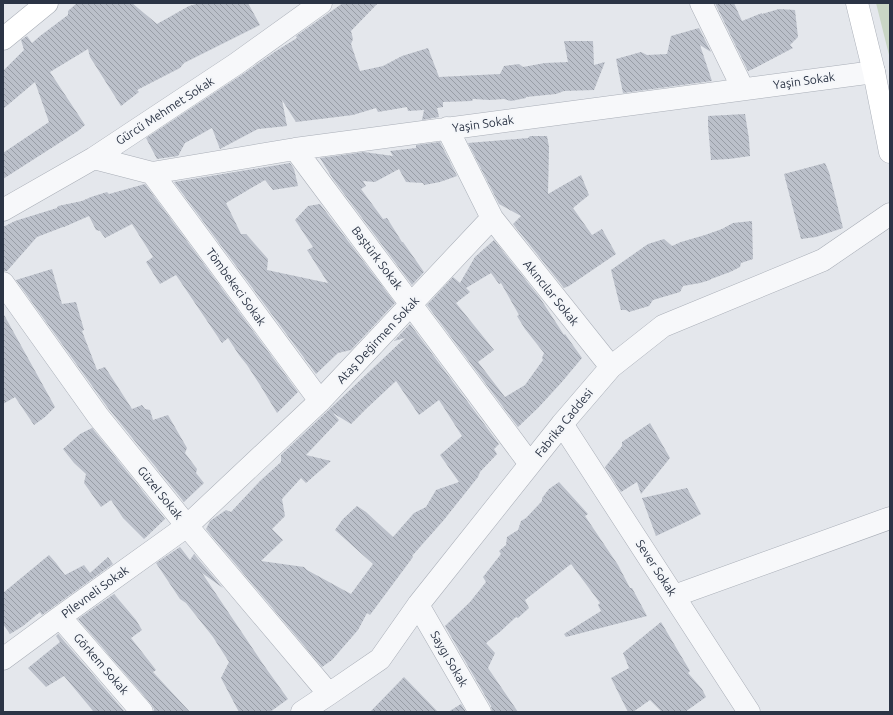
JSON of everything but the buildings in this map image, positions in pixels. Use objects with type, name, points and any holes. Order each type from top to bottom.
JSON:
[{"type":"street","points":[[3,39],[47,3]]},
{"type":"street","name":"Gürcü Mehmet Sokak","points":[[3,210],[94,158],[236,64],[321,3]]},
{"type":"street","points":[[700,3],[743,89]]},
{"type":"street","points":[[857,3],[874,72],[890,152]]},
{"type":"street","name":"Yaşin Sokak","points":[[94,158],[152,173],[295,149],[874,72]]},
{"type":"street","points":[[447,128],[492,218]]},
{"type":"street","name":"Baştürk Sokak","points":[[295,149],[530,464]]},
{"type":"street","name":"Tömbekeci Sokak","points":[[152,173],[320,401]]},
{"type":"street","name":"Fabrika Caddesi","points":[[302,712],[380,659],[418,606],[530,464],[611,367],[664,326],[823,260],[890,214]]},
{"type":"street","name":"Ataş Değirmen Sokak","points":[[187,526],[320,401],[492,218]]},
{"type":"street","name":"Akıncılar Sokak","points":[[492,218],[611,367]]},
{"type":"street","name":"Güzel Sokak","points":[[3,283],[98,416],[187,526],[329,694]]},
{"type":"street","name":"Sever Sokak","points":[[562,424],[749,712]]},
{"type":"street","points":[[674,596],[890,518]]},
{"type":"street","name":"Pilevneli Sokak","points":[[3,659],[187,526]]},
{"type":"street","name":"Saygı Sokak","points":[[418,606],[480,712]]},
{"type":"street","name":"Görkem Sokak","points":[[60,617],[142,712]]},
{"type":"green space","points":[[876,3],[890,3],[890,59]]}]
